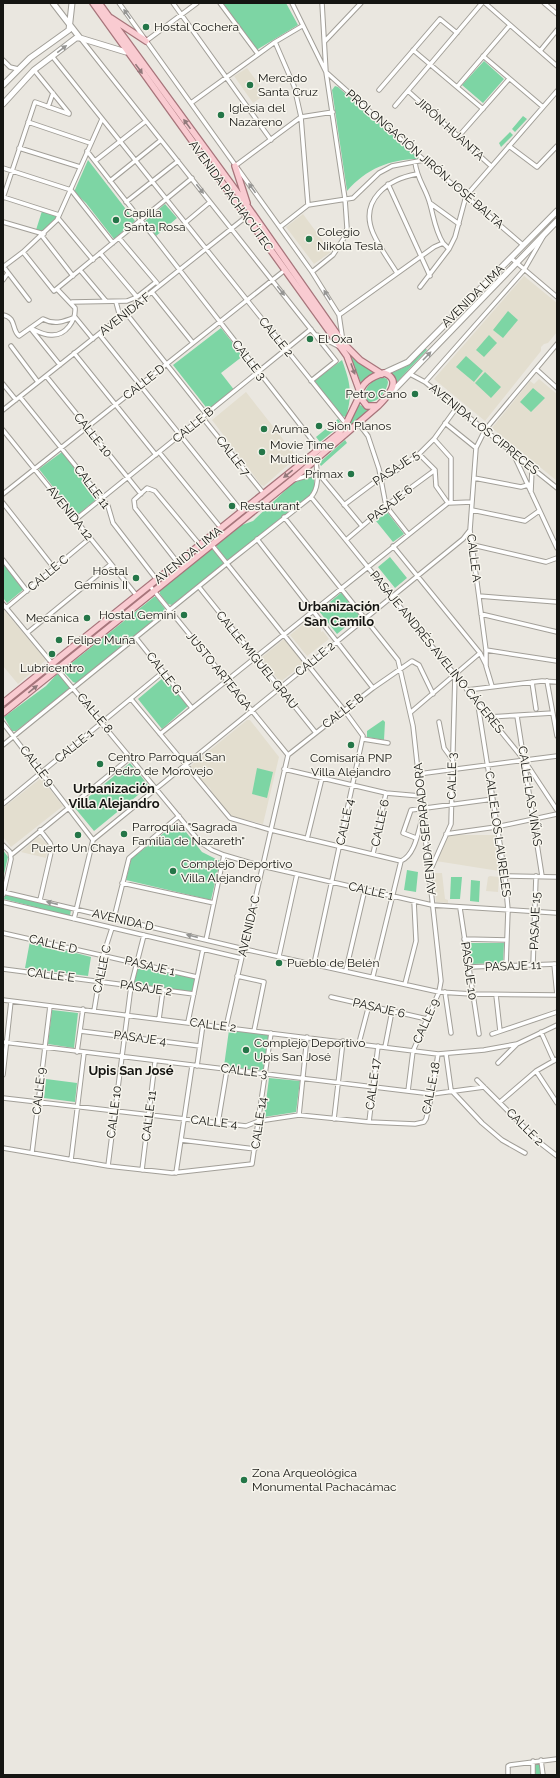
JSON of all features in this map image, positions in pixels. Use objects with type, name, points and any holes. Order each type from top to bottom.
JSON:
[{"type":"main road","name":"AVENIDA PACHACÚTEC","points":[[53,3],[80,38]]},
{"type":"main road","points":[[3,85],[18,69],[69,30],[71,27],[72,3]]},
{"type":"main road","name":"AVENIDA PACHACÚTEC","points":[[93,3],[126,52],[246,217],[342,345],[356,357],[383,373]]},
{"type":"main road","name":"AVENIDA PACHACÚTEC","points":[[99,3],[248,207],[342,345],[351,363],[360,394]]},
{"type":"main road","points":[[107,15],[146,41]]},
{"type":"main road","points":[[3,104],[34,70],[76,38],[126,52]]},
{"type":"main road","points":[[236,166],[248,207]]},
{"type":"main road","name":"AVENIDA LIMA","points":[[383,373],[408,362],[557,211]]},
{"type":"main road","name":"AVENIDA LIMA","points":[[390,394],[557,221]]},
{"type":"main road","points":[[383,373],[388,375],[393,381],[393,388],[390,394],[378,406],[372,407],[364,404],[360,394],[368,381],[383,373]]},
{"type":"main road","name":"AVENIDA LIMA","points":[[3,703],[319,449],[346,424],[360,394]]},
{"type":"main road","name":"AVENIDA LIMA","points":[[3,713],[292,480],[378,406]]},
{"type":"street","name":"AVENIDA PACHACÚTEC","points":[[119,3],[312,272],[339,315],[342,345]]},
{"type":"street","points":[[173,3],[271,140]]},
{"type":"street","points":[[146,41],[196,3]]},
{"type":"street","points":[[220,3],[258,54]]},
{"type":"street","points":[[292,3],[326,72]]},
{"type":"street","points":[[312,272],[333,255],[344,238],[347,228],[345,199],[326,72],[322,3]]},
{"type":"street","points":[[325,41],[361,3]]},
{"type":"street","points":[[395,106],[483,3],[557,66]]},
{"type":"street","points":[[544,3],[557,14]]},
{"type":"street","points":[[379,90],[440,19],[457,33]]},
{"type":"street","points":[[457,87],[510,25]]},
{"type":"street","points":[[191,103],[275,42],[302,26]]},
{"type":"street","points":[[540,51],[557,30]]},
{"type":"street","name":"AVENIDA PACHACÚTEC","points":[[80,38],[336,361],[311,381]]},
{"type":"street","points":[[275,42],[294,86],[301,117],[308,205]]},
{"type":"street","points":[[414,50],[482,109]]},
{"type":"street","name":"CALLE 2","points":[[52,56],[346,424]]},
{"type":"street","points":[[483,56],[543,107]]},
{"type":"street","points":[[3,60],[10,67],[18,69]]},
{"type":"street","points":[[34,70],[69,114],[35,102],[3,197],[59,216],[93,260]]},
{"type":"street","name":"PROLONGACIÓN JIRÓN JOSÉ BALTA","points":[[326,72],[424,160],[523,245]]},
{"type":"street","points":[[458,137],[509,79]]},
{"type":"street","name":"JIRÓN HUANTA","points":[[408,91],[491,166]]},
{"type":"street","points":[[420,287],[430,276],[449,249],[458,232],[466,196],[557,91]]},
{"type":"street","points":[[48,107],[53,93]]},
{"type":"street","points":[[236,166],[301,117],[333,112]]},
{"type":"street","points":[[29,300],[3,266],[43,235],[59,216],[90,142],[102,119]]},
{"type":"street","points":[[95,161],[146,121]]},
{"type":"street","points":[[28,122],[90,142]]},
{"type":"street","points":[[110,181],[161,140]]},
{"type":"street","points":[[509,146],[538,167],[557,146]]},
{"type":"street","points":[[19,148],[80,167]]},
{"type":"street","name":"CALLE 3","points":[[87,151],[178,271],[220,322],[319,449]]},
{"type":"street","points":[[280,227],[308,205],[345,199],[359,193],[362,187],[379,173],[392,166],[424,160]]},
{"type":"street","points":[[126,202],[178,161]]},
{"type":"street","points":[[415,162],[417,174],[430,203],[437,234],[449,249]]},
{"type":"street","points":[[3,168],[70,190],[113,243]]},
{"type":"street","points":[[397,273],[373,233],[370,222],[371,205],[379,192],[388,184],[403,177],[417,174]]},
{"type":"street","points":[[55,290],[192,178]]},
{"type":"street","points":[[388,184],[430,276]]},
{"type":"street","points":[[184,223],[210,202]]},
{"type":"street","points":[[430,203],[459,224]]},
{"type":"street","name":"AVENIDA F","points":[[3,410],[246,217]]},
{"type":"street","points":[[3,222],[43,235],[73,276]]},
{"type":"street","name":"AVENIDA LIMA","points":[[425,382],[524,270],[545,234]]},
{"type":"street","points":[[120,238],[159,286]]},
{"type":"street","points":[[339,315],[421,256],[443,243]]},
{"type":"street","points":[[23,252],[55,290],[72,302],[75,308],[75,317],[68,327],[55,335],[41,333],[30,328]]},
{"type":"street","points":[[100,253],[137,297]]},
{"type":"street","points":[[511,258],[557,297]]},
{"type":"street","points":[[80,270],[106,301]]},
{"type":"street","name":"CALLE D","points":[[3,494],[285,270]]},
{"type":"street","points":[[3,280],[8,273]]},
{"type":"street","points":[[72,302],[127,301],[137,297],[156,282]]},
{"type":"street","points":[[152,292],[193,343]]},
{"type":"street","points":[[116,302],[120,317]]},
{"type":"street","points":[[126,313],[206,414]]},
{"type":"street","points":[[3,315],[8,316],[13,321],[17,335],[21,336],[42,319],[48,322],[57,323],[75,317]]},
{"type":"street","points":[[75,317],[93,339]]},
{"type":"street","points":[[30,328],[60,365]]},
{"type":"street","name":"CALLE B","points":[[75,520],[311,329]]},
{"type":"street","points":[[99,334],[242,512]]},
{"type":"street","points":[[316,335],[342,345]]},
{"type":"street","name":"CALLE A","points":[[492,686],[486,666],[486,650],[470,530],[476,448],[485,430],[557,344]]},
{"type":"street","points":[[11,346],[38,382]]},
{"type":"street","points":[[74,353],[157,454],[221,528]]},
{"type":"street","points":[[536,369],[557,388]]},
{"type":"street","name":"AVENIDA LOS CIPRECES","points":[[410,374],[425,382],[512,450],[532,469],[557,488]]},
{"type":"street","name":"CALLE 10","points":[[46,376],[141,494]]},
{"type":"street","points":[[3,384],[16,400]]},
{"type":"street","name":"CALLE 11","points":[[20,396],[108,506],[113,523],[157,580]]},
{"type":"street","name":"PASAJE 5","points":[[344,505],[380,478],[390,475],[419,454],[434,439],[457,407]]},
{"type":"street","name":"CALLE 7","points":[[202,417],[264,494]]},
{"type":"street","points":[[445,423],[476,448]]},
{"type":"street","points":[[358,424],[368,436],[379,468],[386,506],[408,534]]},
{"type":"street","name":"AVENIDA 12","points":[[3,430],[137,596]]},
{"type":"street","points":[[434,439],[451,458],[449,502]]},
{"type":"street","points":[[512,450],[529,485]]},
{"type":"street","points":[[419,454],[435,470],[436,486],[449,502]]},
{"type":"street","points":[[3,745],[227,563],[311,497],[316,489],[316,460]]},
{"type":"street","points":[[532,469],[529,485],[530,493],[557,548]]},
{"type":"street","name":"PASAJE 6","points":[[346,540],[386,506],[435,470]]},
{"type":"street","points":[[292,480],[317,472]]},
{"type":"street","points":[[317,472],[362,526]]},
{"type":"street","points":[[474,478],[521,487],[529,485]]},
{"type":"street","points":[[178,563],[135,508],[134,500],[147,488],[155,491],[200,545]]},
{"type":"street","name":"PASAJE ANDRÉS AVELINO CÁCERES","points":[[311,497],[524,760],[557,810]]},
{"type":"street","points":[[160,734],[449,502],[472,502]]},
{"type":"street","points":[[3,503],[54,568]]},
{"type":"street","points":[[472,510],[525,521],[539,511]]},
{"type":"street","name":"AVENIDA SEPARADORA","points":[[284,518],[398,660],[411,712],[441,981],[439,992]]},
{"type":"street","name":"CALLE 2","points":[[93,840],[463,539],[470,530]]},
{"type":"street","name":"CALLE C","points":[[6,608],[90,538]]},
{"type":"street","points":[[257,539],[373,688]]},
{"type":"street","points":[[212,545],[361,731],[363,739],[388,743]]},
{"type":"street","points":[[473,545],[546,562],[557,558]]},
{"type":"street","points":[[393,546],[480,653],[486,666]]},
{"type":"street","points":[[3,560],[27,591]]},
{"type":"street","points":[[27,633],[111,564]]},
{"type":"street","name":"JUSTO ARTEAGA","points":[[150,586],[288,756]]},
{"type":"street","name":"CALLE MIGUEL GRAU","points":[[199,587],[316,733]]},
{"type":"street","points":[[479,596],[557,602]]},
{"type":"street","name":"CALLE 8","points":[[3,604],[103,722],[200,842],[224,856],[262,866]]},
{"type":"street","points":[[481,614],[557,632]]},
{"type":"street","name":"CALLE G","points":[[136,638],[192,708]]},
{"type":"street","points":[[486,650],[557,661]]},
{"type":"street","points":[[411,712],[480,653]]},
{"type":"street","points":[[400,668],[412,661],[415,661],[419,665],[433,694]]},
{"type":"street","name":"CALLE B","points":[[288,756],[344,710],[400,668]]},
{"type":"street","name":"CALLE 1","points":[[3,804],[163,672]]},
{"type":"street","name":"CALLE 3","points":[[429,873],[451,824],[455,675]]},
{"type":"street","points":[[547,681],[557,736]]},
{"type":"street","points":[[532,682],[536,709]]},
{"type":"street","points":[[467,690],[532,682],[557,682]]},
{"type":"street","points":[[131,699],[230,818],[270,830],[401,861]]},
{"type":"street","name":"CALLE LOS LAURELES","points":[[478,704],[489,765],[496,827],[505,876],[508,910],[506,966]]},
{"type":"street","points":[[489,717],[553,713]]},
{"type":"street","name":"CALLE LAS VIÑAS","points":[[518,716],[542,876]]},
{"type":"street","points":[[439,722],[444,748],[452,760]]},
{"type":"street","name":"CALLE 9","points":[[3,723],[93,840]]},
{"type":"street","name":"CALLE 4","points":[[314,964],[363,739]]},
{"type":"street","name":"AVENIDA C","points":[[226,1027],[288,756]]},
{"type":"street","points":[[418,774],[557,756]]},
{"type":"street","points":[[3,893],[11,855],[131,757]]},
{"type":"street","points":[[284,769],[386,793],[420,796]]},
{"type":"street","points":[[307,839],[322,778]]},
{"type":"street","name":"CALLE 6","points":[[374,854],[386,793]]},
{"type":"street","points":[[416,838],[403,833],[410,811],[493,799]]},
{"type":"street","points":[[446,834],[496,827],[557,814]]},
{"type":"street","points":[[114,918],[129,858],[179,816]]},
{"type":"street","points":[[374,976],[401,861],[409,855],[423,817]]},
{"type":"street","points":[[40,830],[52,848],[40,900]]},
{"type":"street","points":[[74,919],[93,840]]},
{"type":"street","points":[[3,845],[11,855]]},
{"type":"street","points":[[206,940],[224,856]]},
{"type":"street","name":"CALLE 1","points":[[262,866],[432,905],[460,908],[557,913]]},
{"type":"street","points":[[279,956],[297,874]]},
{"type":"street","points":[[505,876],[557,876]]},
{"type":"street","name":"PASAJE 15","points":[[533,965],[536,912],[536,876]]},
{"type":"street","points":[[122,882],[214,903]]},
{"type":"street","points":[[346,970],[365,889]]},
{"type":"street","name":"AVENIDA D","points":[[3,893],[40,900],[244,948]]},
{"type":"street","points":[[405,984],[416,941],[414,901]]},
{"type":"street","name":"AVENIDA D","points":[[3,902],[241,958]]},
{"type":"street","name":"PASAJE 10","points":[[460,908],[479,1034]]},
{"type":"street","name":"CALLE C","points":[[94,1011],[103,956],[112,928]]},
{"type":"street","name":"CALLE D","points":[[3,933],[103,956]]},
{"type":"street","name":"CALLE 10","points":[[108,1166],[120,1057],[131,986],[144,935]]},
{"type":"street","points":[[464,939],[507,940]]},
{"type":"street","points":[[244,948],[374,976],[439,992],[472,994],[557,995],[556,964]]},
{"type":"street","points":[[188,1022],[203,949]]},
{"type":"street","name":"PASAJE 1","points":[[103,956],[197,977]]},
{"type":"street","name":"PASAJE 11","points":[[468,967],[556,964]]},
{"type":"street","name":"CALLE E","points":[[3,969],[99,982]]},
{"type":"street","points":[[238,976],[264,982],[254,1031]]},
{"type":"street","name":"PASAJE 2","points":[[99,982],[194,994]]},
{"type":"street","points":[[159,1019],[163,990]]},
{"type":"street","name":"CALLE 9","points":[[413,1050],[439,992]]},
{"type":"street","points":[[445,992],[451,1033]]},
{"type":"street","points":[[496,995],[500,1031]]},
{"type":"street","name":"PASAJE 6","points":[[331,997],[427,1019]]},
{"type":"street","name":"CALLE 2","points":[[3,1000],[446,1054]]},
{"type":"street","points":[[3,1075],[10,1001]]},
{"type":"street","points":[[359,1043],[368,1005]]},
{"type":"street","name":"CALLE 9","points":[[32,1153],[37,1102],[50,1006]]},
{"type":"street","points":[[77,1052],[83,1010]]},
{"type":"street","points":[[385,1047],[392,1011]]},
{"type":"street","points":[[492,1034],[557,1012]]},
{"type":"street","points":[[197,1066],[203,1024]]},
{"type":"street","points":[[525,1154],[502,1140],[482,1123],[451,1090],[446,1054],[484,1050],[517,1044],[557,1025]]},
{"type":"street","name":"PASAJE 4","points":[[80,1031],[200,1046]]},
{"type":"street","points":[[500,1102],[536,1071],[556,1060],[541,1032]]},
{"type":"street","name":"CALLE 14","points":[[176,1173],[252,1164],[271,1033]]},
{"type":"street","points":[[299,1115],[306,1037]]},
{"type":"street","points":[[334,1119],[343,1041]]},
{"type":"street","name":"CALLE 3","points":[[5,1043],[432,1094],[451,1090],[484,1087]]},
{"type":"street","points":[[498,1064],[517,1044]]},
{"type":"street","name":"CALLE 17","points":[[369,1122],[378,1046]]},
{"type":"street","points":[[408,1091],[413,1050]]},
{"type":"street","points":[[71,1160],[84,1053]]},
{"type":"street","name":"CALLE 18","points":[[424,1122],[432,1094],[438,1054]]},
{"type":"street","name":"CALLE 11","points":[[142,1170],[155,1062]]},
{"type":"street","points":[[3,1148],[108,1166],[176,1173],[192,1066]]},
{"type":"street","points":[[218,1123],[226,1069]]},
{"type":"street","points":[[536,1071],[555,1096],[557,1103]]},
{"type":"street","name":"CALLE 2","points":[[477,1080],[534,1137],[557,1156]]},
{"type":"street","name":"CALLE 4","points":[[3,1098],[246,1126],[259,1121],[299,1115],[369,1122],[415,1124],[424,1122]]},
{"type":"street","points":[[181,1140],[255,1150]]},
{"type":"street","points":[[508,1775],[508,1766],[510,1765],[557,1759]]},
{"type":"street","points":[[542,1760],[543,1775]]},
{"type":"street","points":[[533,1761],[533,1775]]},
{"type":"shaded area","name":"Mercado Santa Cruz","points":[[247,68],[266,94],[253,103],[234,76]]},
{"type":"shaded area","name":"Colegio Nikola Tesla","points":[[303,214],[331,252],[314,264],[286,227]]},
{"type":"shaded area","points":[[524,276],[557,303],[557,332],[548,343],[541,347],[541,351],[485,421],[434,379]]},
{"type":"shaded area","points":[[539,379],[557,394],[557,481],[492,428],[530,381],[534,384]]},
{"type":"shaded area","points":[[246,392],[297,457],[264,486],[261,485],[212,420]]},
{"type":"shaded area","points":[[3,609],[46,660],[18,684],[3,666]]},
{"type":"shaded area","points":[[312,617],[321,629],[321,632],[323,631],[329,639],[307,656],[290,635]]},
{"type":"shaded area","points":[[284,639],[304,664],[280,682],[261,658]]},
{"type":"shaded area","points":[[247,720],[250,720],[279,757],[263,824],[234,817],[229,814],[212,794],[210,788],[203,783],[190,767],[194,763],[201,760],[204,755]]},
{"type":"shaded area","points":[[41,778],[63,806],[11,847],[3,837],[3,808]]},
{"type":"shaded area","points":[[447,835],[495,835],[499,871],[436,861]]},
{"type":"shaded area","points":[[38,837],[48,845],[46,858],[21,852]]},
{"type":"shaded area","points":[[434,873],[442,873],[445,899],[448,900],[448,903],[436,902]]},
{"type":"shaded area","points":[[488,877],[499,877],[498,892],[486,891]]},
{"type":"green space","points":[[222,3],[286,3],[298,25],[258,49],[255,49]]},
{"type":"green space","points":[[484,61],[504,79],[483,103],[462,85]]},
{"type":"green space","points":[[335,86],[338,87],[419,159],[408,159],[388,163],[370,171],[354,183],[347,191],[332,90]]},
{"type":"green space","points":[[523,116],[527,119],[515,132],[512,129]]},
{"type":"green space","points":[[510,132],[513,135],[501,147],[499,143]]},
{"type":"green space","points":[[88,160],[135,221],[114,239],[86,203],[74,192]]},
{"type":"green space","points":[[165,204],[177,218],[156,236],[144,222]]},
{"type":"green space","points":[[42,211],[57,216],[54,223],[44,232],[36,230]]},
{"type":"green space","points":[[508,311],[518,320],[503,338],[493,330]]},
{"type":"green space","points":[[221,328],[243,356],[221,373],[235,391],[209,411],[173,365]]},
{"type":"green space","points":[[489,335],[497,343],[484,357],[476,350]]},
{"type":"green space","points":[[425,348],[427,350],[396,383],[391,373],[407,366]]},
{"type":"green space","points":[[346,349],[353,357],[374,372],[361,383],[351,359],[344,350]]},
{"type":"green space","points":[[466,356],[483,371],[474,382],[456,367]]},
{"type":"green space","points":[[342,360],[350,388],[346,417],[342,416],[314,381]]},
{"type":"green space","points":[[485,372],[501,387],[491,398],[475,383]]},
{"type":"green space","points":[[382,377],[387,379],[388,382],[386,389],[375,401],[368,402],[364,397],[367,387],[375,380]]},
{"type":"green space","points":[[533,388],[545,398],[531,412],[520,402]]},
{"type":"green space","points":[[358,404],[370,410],[338,437],[348,424]]},
{"type":"green space","points":[[338,419],[342,424],[320,442],[316,437]]},
{"type":"green space","points":[[345,440],[347,443],[321,466],[319,463]]},
{"type":"green space","points":[[62,452],[98,498],[76,516],[39,469]]},
{"type":"green space","points":[[311,476],[314,478],[315,487],[311,494],[230,560],[226,559],[217,548],[217,545],[242,525],[253,521],[293,483]]},
{"type":"green space","points":[[387,512],[404,534],[393,542],[376,521]]},
{"type":"green space","points":[[211,550],[214,550],[223,561],[223,565],[172,605],[168,604],[160,594],[160,590]]},
{"type":"green space","points":[[390,557],[407,578],[395,588],[378,567]]},
{"type":"green space","points":[[3,563],[24,589],[7,603],[3,598]]},
{"type":"green space","points":[[342,592],[360,615],[337,634],[319,611]]},
{"type":"green space","points":[[154,597],[156,597],[165,611],[76,683],[73,682],[64,672],[64,669]]},
{"type":"green space","points":[[58,673],[61,674],[70,686],[69,689],[16,731],[12,731],[4,717],[46,686]]},
{"type":"green space","points":[[164,677],[188,706],[162,729],[138,699]]},
{"type":"green space","points":[[383,720],[385,722],[384,740],[367,737],[367,731]]},
{"type":"green space","points":[[130,763],[149,786],[94,831],[75,808]]},
{"type":"green space","points":[[257,768],[273,772],[267,798],[252,794]]},
{"type":"green space","name":"Complejo Deportivo Villa Alejandro","points":[[174,825],[177,828],[182,827],[202,852],[220,861],[211,900],[126,880],[131,859]]},
{"type":"green space","points":[[3,850],[8,857],[3,878]]},
{"type":"green space","points":[[407,870],[418,872],[416,892],[404,890]]},
{"type":"green space","points":[[451,877],[462,877],[460,899],[450,899]]},
{"type":"green space","points":[[471,880],[480,881],[479,902],[470,901]]},
{"type":"green space","points":[[6,893],[71,910],[70,916],[4,899]]},
{"type":"green space","points":[[30,941],[91,957],[88,976],[25,968]]},
{"type":"green space","points":[[468,943],[504,943],[503,963],[471,964]]},
{"type":"green space","points":[[138,966],[196,978],[192,992],[134,984]]},
{"type":"green space","points":[[52,1010],[78,1013],[74,1048],[48,1044]]},
{"type":"green space","name":"Complejo Deportivo Upis San José","points":[[229,1030],[269,1035],[264,1071],[224,1066]]},
{"type":"green space","points":[[269,1078],[300,1081],[296,1112],[264,1117]]},
{"type":"green space","points":[[46,1079],[77,1083],[75,1102],[44,1098]]},
{"type":"green space","points":[[539,1762],[542,1775],[535,1775],[534,1764]]},
{"type":"place","name":"Hostal Cochera","points":[[146,27]]},
{"type":"place","name":"Mercado Santa Cruz","points":[[250,85]]},
{"type":"place","name":"Iglesia del Nazareno","points":[[221,115]]},
{"type":"place","name":"Capilla Santa Rosa","points":[[116,220]]},
{"type":"place","name":"Colegio Nikola Tesla","points":[[309,239]]},
{"type":"place","name":"El Oxa","points":[[310,339]]},
{"type":"place","name":"Petro Cano","points":[[415,394]]},
{"type":"place","name":"Sion Planos","points":[[319,426]]},
{"type":"place","name":"Aruma","points":[[264,429]]},
{"type":"place","name":"Movie Time Multicine","points":[[262,452]]},
{"type":"place","name":"Primax","points":[[351,474]]},
{"type":"place","name":"Restaurant","points":[[232,506]]},
{"type":"place","name":"Hostal Geminis II","points":[[136,578]]},
{"type":"place","name":"Hostal Gemini","points":[[184,615]]},
{"type":"place","name":"Mecanica","points":[[87,618]]},
{"type":"place","name":"Felipe Muña","points":[[59,640]]},
{"type":"place","name":"Lubricentro","points":[[52,654]]},
{"type":"place","name":"Comisaría PNP Villa Alejandro","points":[[351,745]]},
{"type":"place","name":"Centro Parroqual San Pedro de Morovejo","points":[[100,764]]},
{"type":"place","name":"Parroquia \"Sagrada Familia de Nazareth\"","points":[[124,834]]},
{"type":"place","name":"Puerto Un Chaya","points":[[78,835]]},
{"type":"place","name":"Complejo Deportivo Villa Alejandro","points":[[173,871]]},
{"type":"place","name":"Pueblo de Belén","points":[[279,963]]},
{"type":"place","name":"Complejo Deportivo Upis San José","points":[[246,1050]]},
{"type":"place","name":"Zona Arqueológica Monumental Pachacámac","points":[[244,1480]]},
{"type":"district","name":"Urbanización San Camilo","points":[[339,614]]},
{"type":"district","name":"Urbanización Villa Alejandro","points":[[114,796]]},
{"type":"district","name":"Upis San José","points":[[131,1070]]}]
